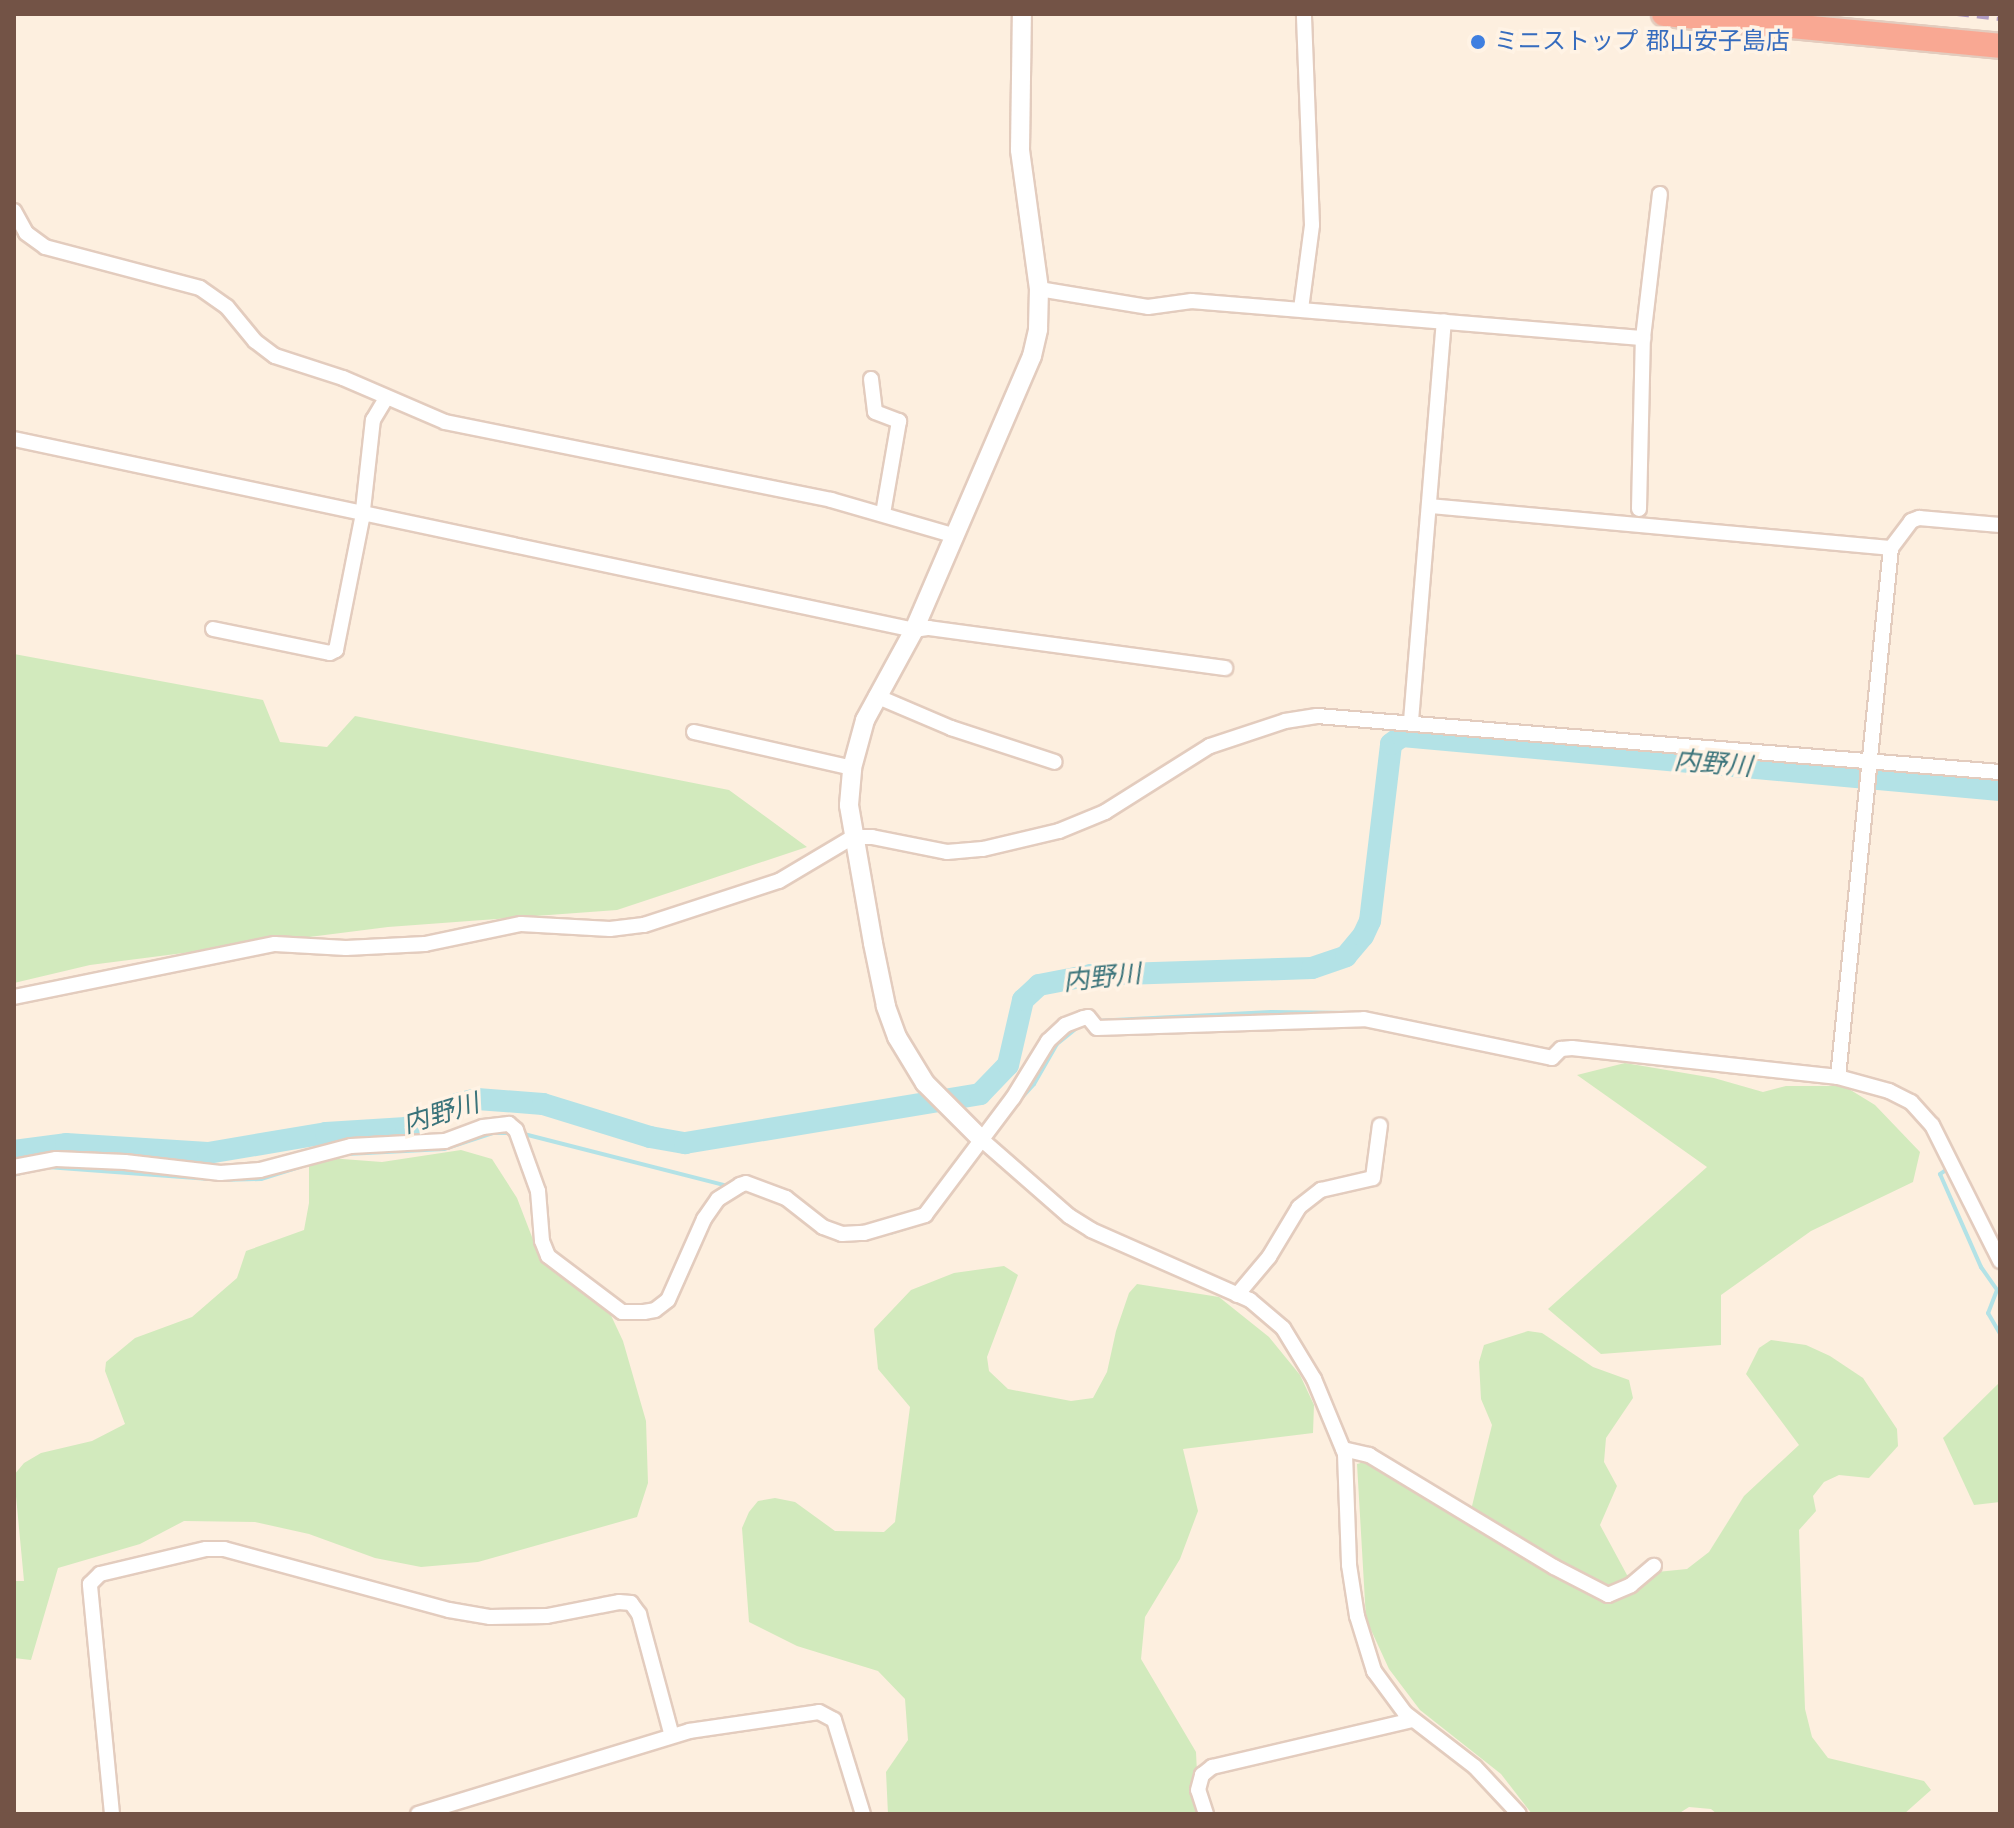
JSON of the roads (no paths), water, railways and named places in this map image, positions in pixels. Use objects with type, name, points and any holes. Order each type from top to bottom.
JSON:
[{"type":"highway","points":[[1664,14],[2000,46]]},
{"type":"street","points":[[1022,14],[1020,150],[1039,289],[1038,329],[1032,356],[914,630],[865,720],[852,768],[849,805],[853,837],[886,1006],[897,1037],[925,1083],[981,1139],[1080,1223],[1237,1295],[1265,1310],[1283,1328],[1314,1379],[1347,1461],[1349,1565],[1357,1616],[1374,1671],[1413,1720],[1475,1767],[1519,1814]]},
{"type":"street","points":[[1301,309],[1312,225],[1304,14]]},
{"type":"street","points":[[1639,509],[1643,338],[1660,194]]},
{"type":"street","points":[[15,215],[26,233],[45,247],[200,288],[227,307],[255,341],[275,356],[343,378],[445,422],[788,491],[956,536]]},
{"type":"street","points":[[1039,289],[1148,307],[1192,301],[1643,338]]},
{"type":"street","points":[[1411,721],[1444,321]]},
{"type":"street","points":[[871,379],[875,412],[899,421],[883,514]]},
{"type":"street","points":[[213,629],[330,653],[336,650],[361,512],[373,420],[386,398]]},
{"type":"street","points":[[14,439],[914,630],[929,628],[1225,668]]},
{"type":"street","points":[[1430,506],[1891,548]]},
{"type":"street","points":[[1838,1077],[1867,760],[1889,598],[1891,548],[1911,521],[1919,518],[2000,525]]},
{"type":"street","points":[[876,696],[951,728],[1055,762]]},
{"type":"street","points":[[14,997],[275,944],[346,948],[425,944],[521,924],[610,929],[644,925],[779,881],[853,837],[872,837],[947,852],[983,849],[1088,822],[1210,746],[1285,721],[1317,716],[1411,721],[2000,772]]},
{"type":"street","points":[[694,732],[852,768]]},
{"type":"street","points":[[14,1167],[56,1159],[245,1172],[272,1169],[351,1146],[445,1141],[483,1127],[509,1124],[516,1130],[538,1191],[542,1241],[548,1256],[622,1312],[644,1312],[668,1300],[704,1219],[718,1199],[740,1185],[746,1183],[786,1198],[830,1231],[864,1233],[929,1213],[1029,1074],[1048,1041],[1065,1025],[1088,1017],[1097,1028],[1364,1019],[1552,1058],[1561,1049],[1572,1048],[1838,1077],[1889,1091],[1920,1110],[1942,1142],[2000,1261]]},
{"type":"street","points":[[1237,1295],[1269,1257],[1299,1207],[1321,1190],[1373,1178],[1380,1125]]},
{"type":"street","points":[[1343,1449],[1369,1455],[1554,1567],[1608,1595],[1631,1585],[1654,1566]]},
{"type":"street","points":[[112,1814],[90,1584],[95,1577],[107,1572],[212,1548],[478,1615],[534,1617],[619,1602],[631,1603],[639,1614],[672,1736]]},
{"type":"street","points":[[423,1813],[672,1736],[827,1713],[834,1720],[863,1814]]},
{"type":"street","points":[[1206,1814],[1198,1790],[1202,1775],[1212,1767],[1413,1720]]},
{"type":"waterway","name":"内野川","points":[[14,1151],[66,1144],[208,1153],[326,1133],[406,1128],[457,1104],[477,1099],[543,1104],[650,1137],[685,1143],[980,1094],[1008,1065],[1023,1000],[1039,985],[1091,975],[1312,968],[1346,956],[1363,936],[1370,921],[1391,744],[1402,736],[2000,790]]},
{"type":"waterway","points":[[1094,1021],[1271,1012],[1353,1013]]},
{"type":"waterway","points":[[1017,1103],[1034,1084],[1057,1044],[1078,1027]]},
{"type":"waterway","points":[[1569,1054],[1688,1068]]},
{"type":"waterway","points":[[347,1154],[444,1149],[493,1133],[511,1133]]},
{"type":"waterway","points":[[520,1133],[728,1186]]},
{"type":"waterway","points":[[47,1167],[210,1179]]},
{"type":"waterway","points":[[219,1180],[261,1179],[300,1167]]},
{"type":"waterway","points":[[1949,1168],[1940,1174],[1981,1267],[1997,1290],[1988,1313],[2000,1334]]},
{"type":"waterway","points":[[14,1175],[27,1171]]},
{"type":"waterway","points":[[890,1233],[925,1222],[957,1184]]},
{"type":"waterway","points":[[1976,1228],[2000,1270]]},
{"type":"railway","points":[[1957,14],[2000,19]]},
{"type":"place","name":"ミニストップ 郡山安子島店","points":[[1478,42]]}]
